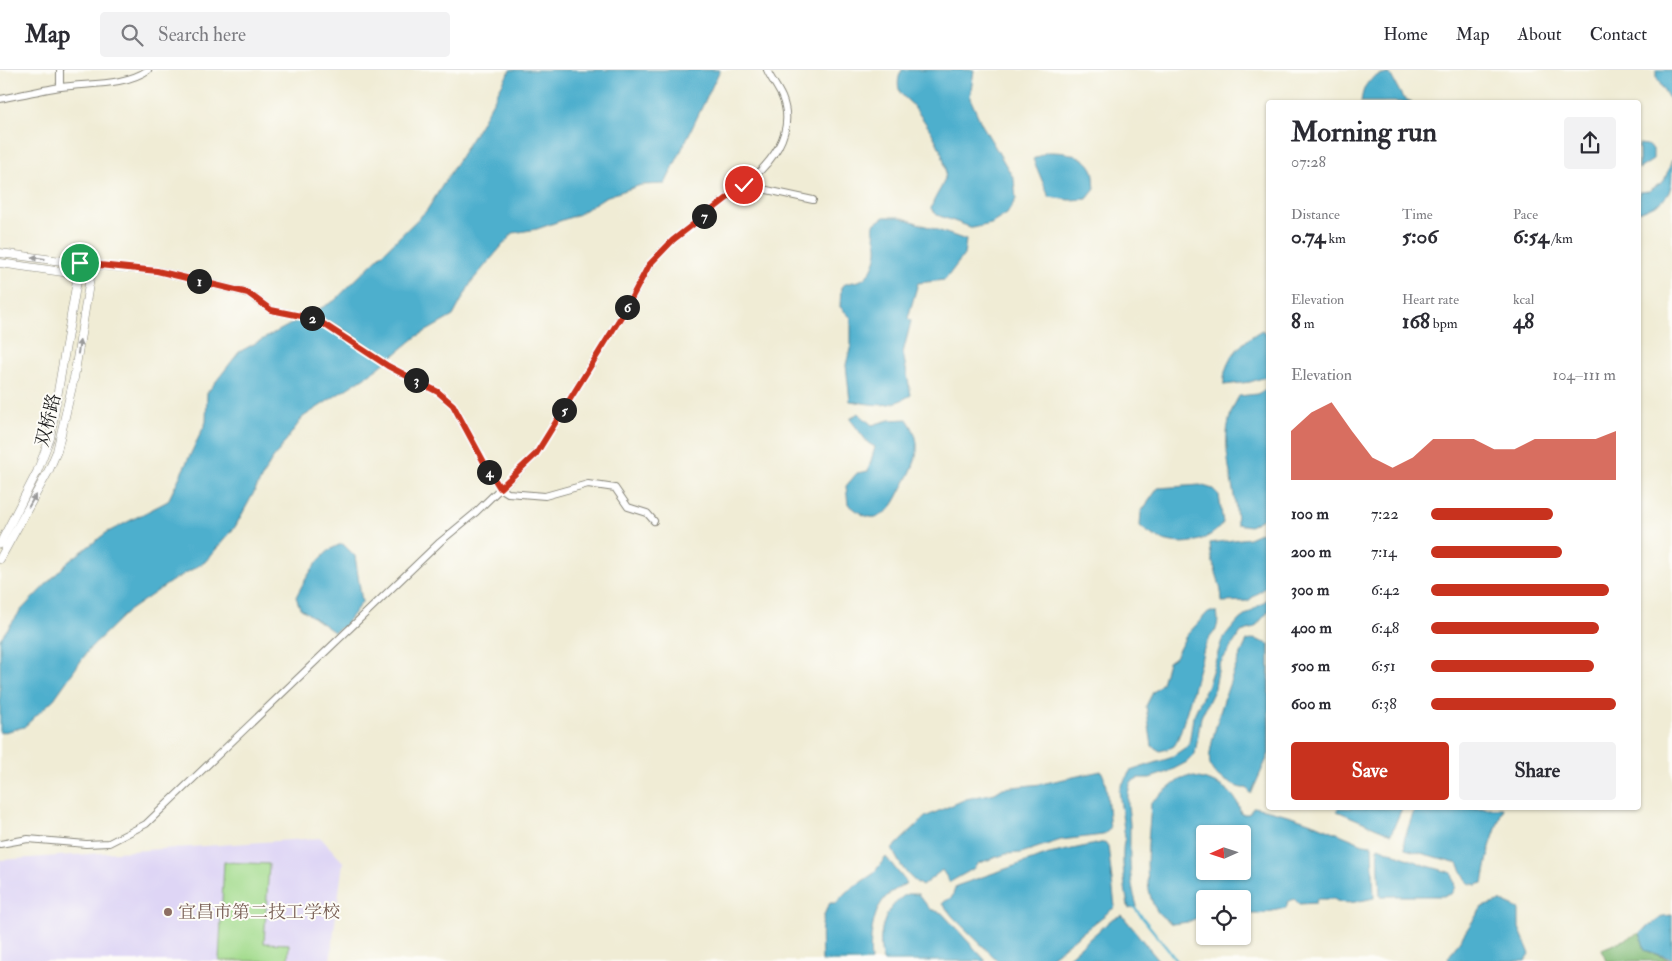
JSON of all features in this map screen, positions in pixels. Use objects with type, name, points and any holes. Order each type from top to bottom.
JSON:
[{"type":"street","points":[[60,70],[60,87]]},
{"type":"street","points":[[0,99],[60,87],[124,79],[143,74],[148,70]]},
{"type":"street","points":[[0,844],[28,839],[86,844],[109,843],[146,824],[433,549],[475,514],[536,454],[605,345],[649,265],[673,240],[762,171],[779,148],[787,123],[782,98],[767,70]]},
{"type":"street","points":[[744,185],[813,200]]},
{"type":"street","points":[[0,253],[157,271],[248,293],[271,310],[316,319],[388,366],[438,392],[453,405],[486,466],[500,488],[508,493],[545,496],[588,484],[615,488],[628,506],[647,513],[654,521]]},
{"type":"street","points":[[0,262],[91,276]]},
{"type":"street","points":[[0,544],[37,472],[50,438],[80,263]]},
{"type":"street","name":"双桥路","points":[[0,559],[49,470],[56,451],[68,405],[92,265]]},
{"type":"shaded area","name":"宜昌市第二技工学校","points":[[321,838],[343,862],[330,961],[0,961],[0,860]]},
{"type":"green space","points":[[224,862],[269,864],[264,943],[289,944],[288,961],[219,961]]},
{"type":"green space","points":[[1640,933],[1645,950],[1672,961],[1606,961],[1602,949]]},
{"type":"water","points":[[510,70],[720,70],[665,184],[641,185],[605,197],[577,215],[537,229],[513,233],[472,281],[453,316],[416,337],[377,369],[303,417],[270,463],[235,527],[205,562],[172,581],[127,612],[90,648],[54,699],[24,727],[0,733],[0,639],[22,609],[68,562],[106,533],[168,501],[206,422],[207,393],[239,352],[334,301],[427,210],[480,125]]},
{"type":"water","points":[[902,70],[974,70],[970,98],[981,123],[1014,179],[1016,199],[1007,214],[991,224],[973,228],[937,215],[931,209],[945,178],[945,166],[933,135],[912,104],[900,92],[898,81]]},
{"type":"water","points":[[1656,70],[1672,70],[1672,104],[1656,77]]},
{"type":"water","points":[[1382,74],[1390,74],[1403,98],[1408,100],[1361,100],[1367,84],[1373,78]]},
{"type":"water","points":[[1641,144],[1647,145],[1653,149],[1653,160],[1641,168]]},
{"type":"water","points":[[1047,152],[1060,152],[1072,155],[1084,160],[1088,164],[1094,173],[1095,189],[1087,199],[1069,200],[1049,197],[1033,159]]},
{"type":"water","points":[[1672,160],[1668,194],[1658,203],[1641,211],[1641,192],[1649,191],[1664,181]]},
{"type":"water","points":[[884,217],[900,217],[966,240],[964,255],[945,280],[918,283],[908,318],[911,321],[903,353],[911,395],[888,404],[875,405],[850,401],[846,365],[851,345],[851,318],[840,307],[841,287],[863,279],[872,269],[877,251],[874,224]]},
{"type":"water","points":[[1262,330],[1266,333],[1266,377],[1250,382],[1224,385],[1224,376],[1230,360],[1247,340]]},
{"type":"water","points":[[1266,390],[1266,517],[1250,526],[1237,524],[1227,444],[1231,412],[1239,396],[1257,394]]},
{"type":"water","points":[[858,413],[872,425],[889,420],[907,419],[916,438],[916,455],[911,472],[892,506],[885,513],[876,517],[864,515],[848,504],[846,486],[857,473],[868,471],[875,447],[868,443],[850,419]]},
{"type":"water","points":[[1200,485],[1213,489],[1219,495],[1223,523],[1215,532],[1194,542],[1183,543],[1160,539],[1140,526],[1141,512],[1158,488]]},
{"type":"water","points":[[1266,530],[1266,586],[1248,601],[1222,602],[1210,543],[1249,538]]},
{"type":"water","points":[[343,544],[355,556],[362,602],[344,626],[334,632],[300,608],[296,597],[309,573],[321,558],[328,551]]},
{"type":"water","points":[[1266,600],[1266,614],[1254,628],[1241,632],[1219,665],[1215,688],[1201,717],[1195,754],[1187,762],[1168,772],[1150,778],[1138,778],[1131,782],[1129,787],[1130,866],[1137,906],[1129,909],[1124,873],[1123,852],[1125,838],[1119,790],[1130,771],[1170,758],[1189,745],[1193,717],[1208,684],[1222,640],[1239,620]]},
{"type":"water","points":[[1208,612],[1217,612],[1218,624],[1204,648],[1177,741],[1173,747],[1160,751],[1152,746],[1146,706],[1153,692],[1162,683],[1168,662],[1175,657],[1186,636]]},
{"type":"water","points":[[1254,639],[1266,643],[1266,761],[1251,794],[1247,788],[1241,788],[1223,780],[1216,775],[1210,765],[1212,741],[1217,723],[1236,665],[1247,641]]},
{"type":"water","points":[[1101,771],[1106,790],[1110,829],[1103,835],[1061,840],[1021,853],[1006,854],[979,863],[973,869],[950,882],[942,870],[922,886],[904,870],[892,849],[925,817],[966,799],[995,793],[1003,788],[1041,784]]},
{"type":"water","points":[[1190,776],[1207,780],[1229,791],[1234,797],[1241,814],[1249,814],[1253,807],[1281,813],[1363,844],[1372,845],[1374,898],[1348,903],[1334,899],[1317,899],[1316,903],[1299,904],[1294,899],[1288,902],[1286,908],[1251,914],[1251,890],[1196,890],[1196,918],[1188,922],[1172,924],[1158,913],[1152,901],[1147,874],[1151,802],[1179,780]]},
{"type":"water","points":[[1338,810],[1401,810],[1391,834]]},
{"type":"water","points":[[1414,810],[1502,810],[1490,847],[1483,883],[1476,885],[1468,883],[1458,863],[1405,849],[1404,840]]},
{"type":"water","points":[[1105,842],[1108,846],[1115,907],[1046,961],[998,961],[953,917],[942,903],[952,897],[956,886],[1049,854]]},
{"type":"water","points":[[1378,847],[1424,865],[1452,873],[1455,887],[1451,894],[1443,896],[1380,896]]},
{"type":"water","points":[[886,857],[907,883],[889,894],[878,909],[871,936],[871,961],[822,961],[822,924],[830,903],[836,903],[846,892],[873,874]]},
{"type":"water","points":[[907,894],[918,894],[930,909],[942,913],[986,961],[883,961],[881,932],[887,914]]},
{"type":"water","points":[[1501,901],[1519,909],[1519,928],[1530,954],[1525,961],[1449,961],[1448,958],[1482,907]]},
{"type":"water","points":[[1122,915],[1159,961],[1064,961],[1112,919]]},
{"type":"water","points":[[1672,915],[1672,959],[1645,950],[1640,933],[1663,916]]},
{"type":"waterway","points":[[1134,907],[1177,961]]},
{"type":"place","name":"宜昌市第二技工学校","points":[[168,912]]},
{"type":"route","points":[[80,263],[129,270],[157,271],[248,293],[271,310],[316,319],[388,366],[438,392],[453,405],[500,488],[536,454],[576,393],[624,312],[649,265],[673,240],[744,185]]}]
